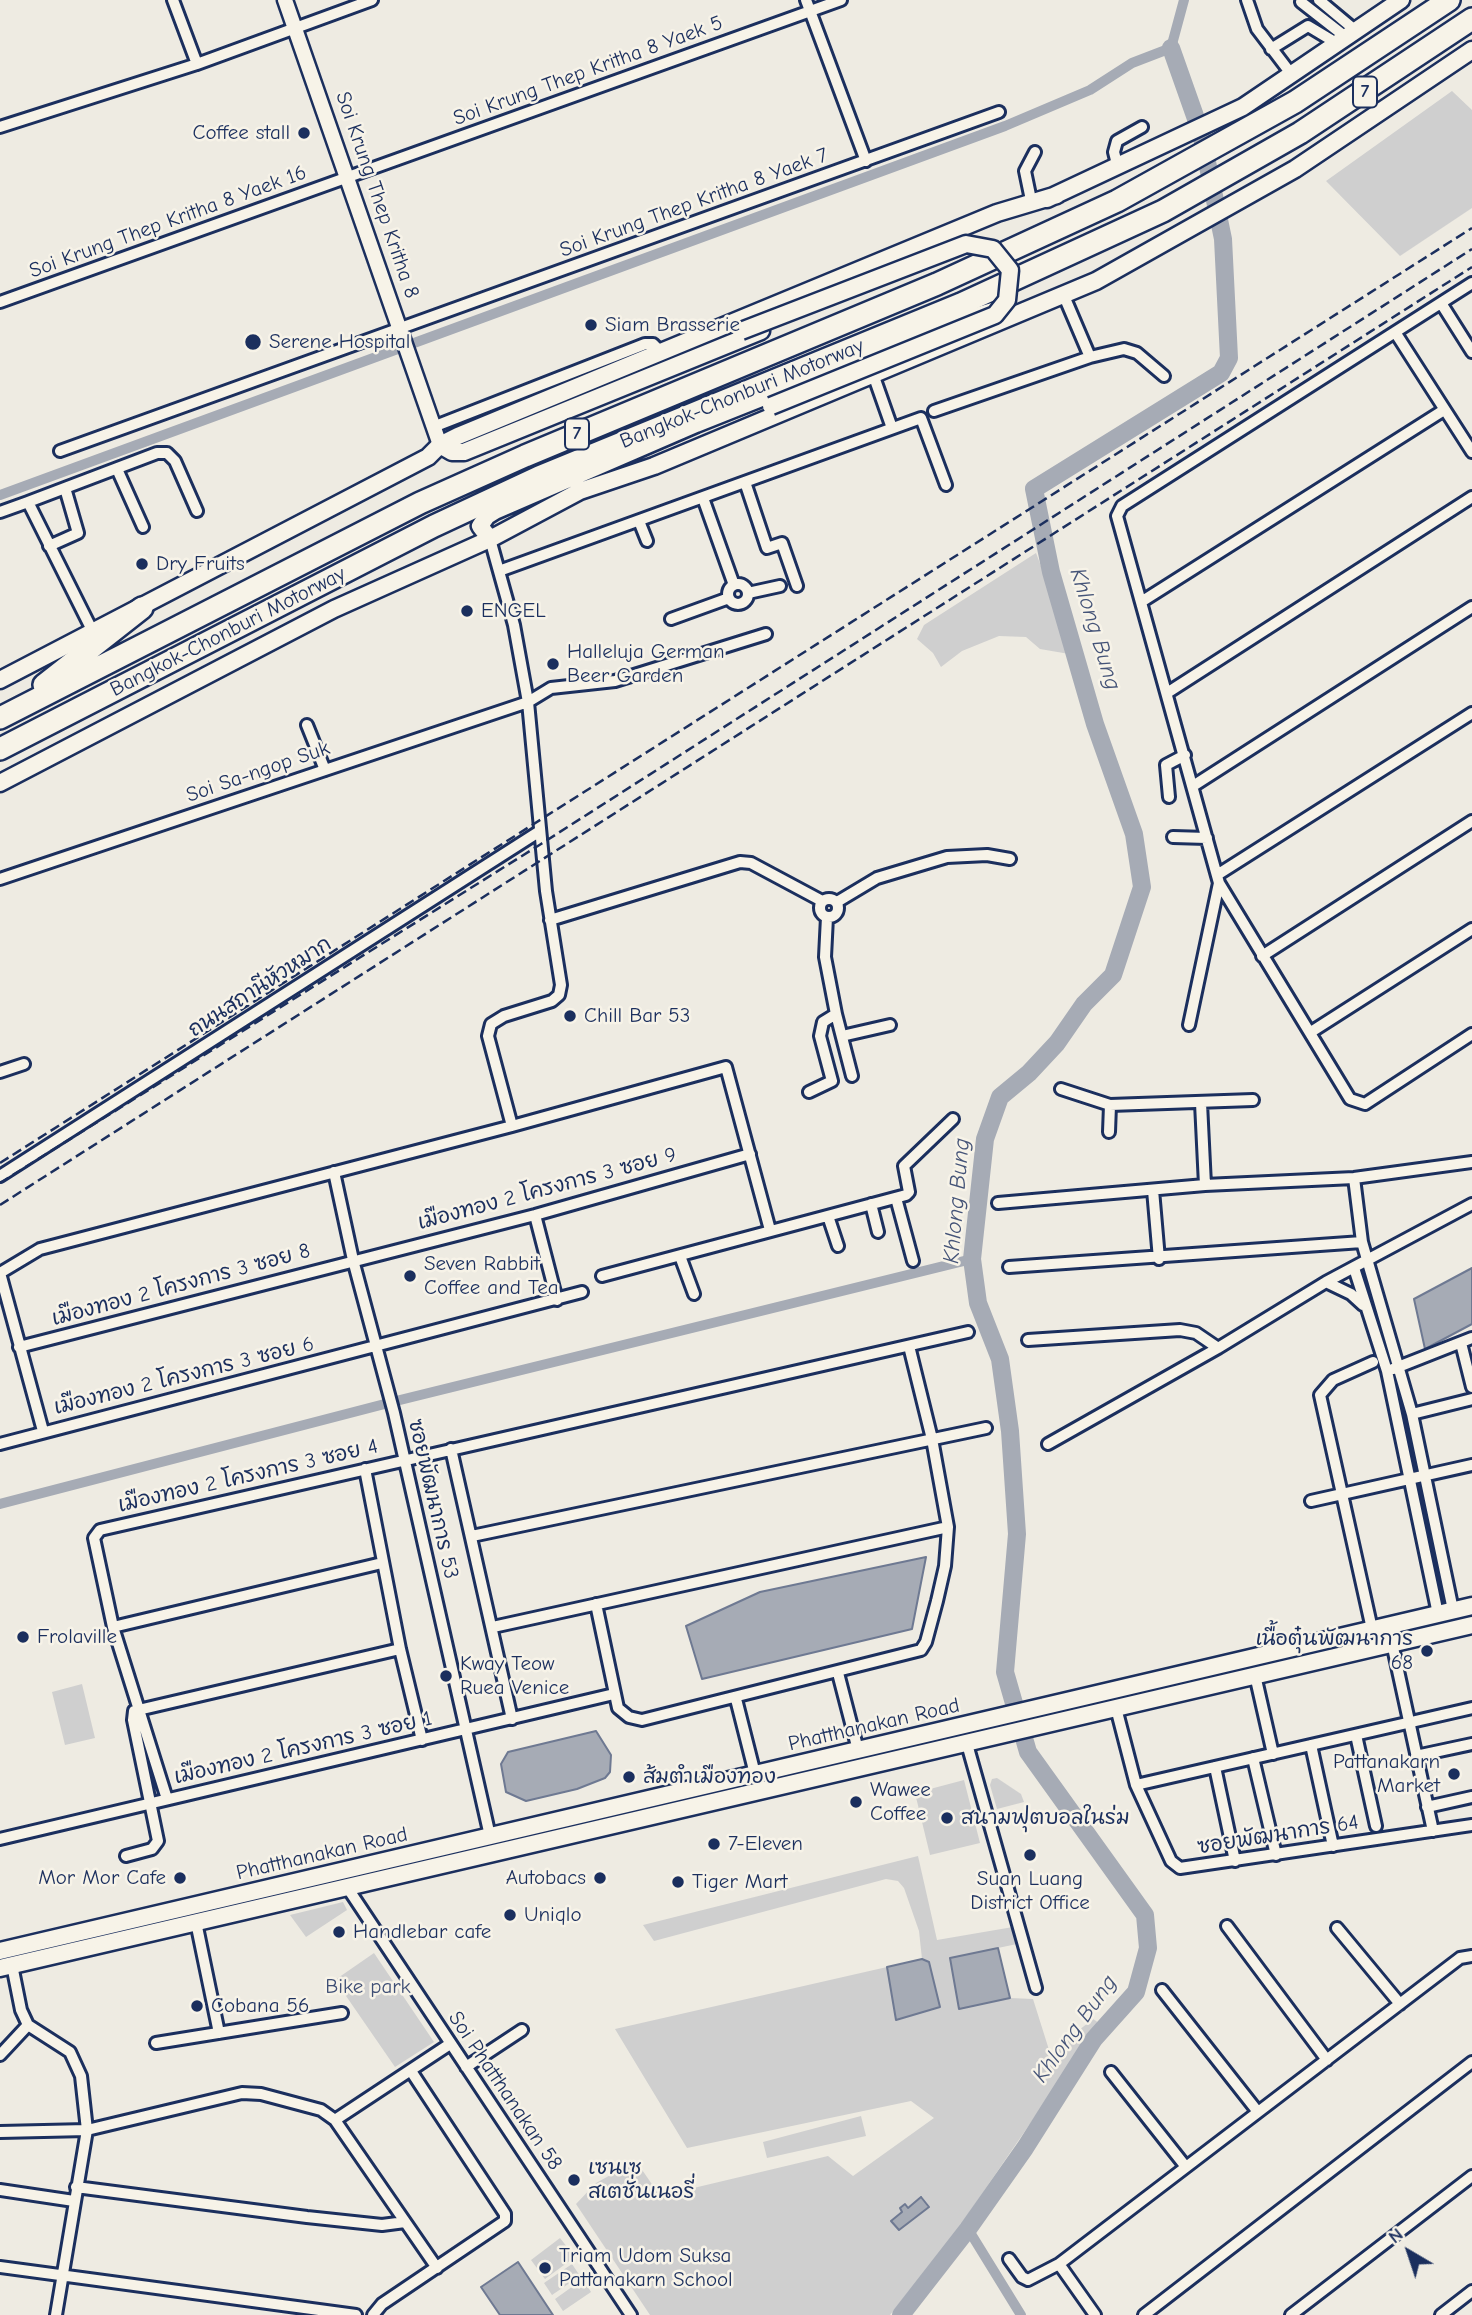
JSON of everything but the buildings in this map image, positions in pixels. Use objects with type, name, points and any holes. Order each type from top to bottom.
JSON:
[{"type":"highway","name":"Bangkok-Chonburi Motorway","points":[[3,716],[420,503],[525,456],[937,284],[1159,180],[1239,136],[1345,71],[1449,0]]},
{"type":"highway","name":"Bangkok-Chonburi Motorway","points":[[6,747],[434,526],[538,477],[950,309],[1163,211],[1362,94],[1472,19]]},
{"type":"highway","points":[[3,716],[142,608]]},
{"type":"main road","points":[[440,444],[458,453],[475,448],[955,250],[988,227],[1243,107],[1401,0]]},
{"type":"main road","points":[[580,491],[654,466],[1064,296],[1296,169],[1471,52]]},
{"type":"main road","points":[[0,680],[428,457],[440,444],[1031,200],[1057,195]]},
{"type":"main road","points":[[0,783],[334,609],[490,539],[674,445],[995,315],[1007,300],[1010,270],[993,249],[966,244],[635,371],[585,383]]},
{"type":"main road","points":[[490,539],[480,526],[487,516],[593,467],[942,326],[970,316],[1016,307],[1090,274],[1121,264]]},
{"type":"main road","points":[[546,399],[545,410],[552,416]]},
{"type":"main road","points":[[458,436],[465,445],[475,448]]},
{"type":"main road","name":"Phatthanakan Road","points":[[0,1951],[1472,1606]]},
{"type":"main road","name":"Phatthanakan Road","points":[[6,1966],[1472,1625]]},
{"type":"main road","points":[[1380,1628],[1392,1643]]},
{"type":"main road","points":[[808,1762],[811,1780]]},
{"type":"main road","points":[[490,1836],[501,1852]]},
{"type":"main road","points":[[344,1870],[348,1887]]},
{"type":"street","points":[[173,0],[197,64]]},
{"type":"street","name":"Soi Krung Thep Kritha 8","points":[[285,0],[440,444]]},
{"type":"street","points":[[0,127],[197,64],[372,0]]},
{"type":"street","points":[[806,0],[866,161]]},
{"type":"street","name":"Soi Krung Thep Kritha 8 Yaek 5","points":[[348,178],[841,0]]},
{"type":"street","points":[[1247,0],[1257,29],[1292,75]]},
{"type":"street","points":[[1319,0],[1347,38]]},
{"type":"street","points":[[1301,2],[1347,38]]},
{"type":"street","points":[[1270,48],[1308,26],[1347,38]]},
{"type":"street","name":"Soi Krung Thep Kritha 8 Yaek 7","points":[[60,451],[403,332],[999,112]]},
{"type":"street","points":[[1118,168],[1114,152],[1117,141],[1142,128]]},
{"type":"street","points":[[1031,200],[1026,171],[1035,152]]},
{"type":"street","name":"Soi Krung Thep Kritha 8 Yaek 16","points":[[0,302],[348,178]]},
{"type":"street","points":[[1472,283],[1122,506],[1118,521],[1218,879],[1350,1099],[1361,1104],[1472,1034]]},
{"type":"street","points":[[1064,296],[1090,357]]},
{"type":"street","points":[[1441,303],[1472,352]]},
{"type":"street","points":[[1395,332],[1472,452]]},
{"type":"street","points":[[433,427],[645,344],[653,344],[660,351]]},
{"type":"street","points":[[934,411],[1090,357],[1125,349],[1136,353],[1164,376]]},
{"type":"street","points":[[873,374],[892,428]]},
{"type":"street","points":[[1141,602],[1444,410]]},
{"type":"street","points":[[499,571],[921,418],[946,485]]},
{"type":"street","points":[[0,512],[157,453],[167,453],[175,461],[197,511]]},
{"type":"street","points":[[117,469],[143,527]]},
{"type":"street","points":[[745,482],[767,548],[782,543],[797,586]]},
{"type":"street","points":[[49,546],[78,533],[65,488]]},
{"type":"street","points":[[1167,693],[1472,497]]},
{"type":"street","points":[[671,619],[729,598],[734,585],[703,498]]},
{"type":"street","points":[[28,502],[93,632]]},
{"type":"street","points":[[639,521],[646,541]]},
{"type":"street","points":[[490,539],[514,625],[528,702],[550,920],[561,985],[559,995],[552,1001],[503,1016],[491,1024],[488,1036],[512,1126]]},
{"type":"street","points":[[729,598],[738,604],[746,601],[748,593],[743,586],[734,585]]},
{"type":"street","points":[[748,593],[780,586]]},
{"type":"street","points":[[1193,786],[1472,607]]},
{"type":"street","name":"Soi Sa-ngop Suk","points":[[0,879],[528,702],[551,688],[626,679],[766,634]]},
{"type":"street","points":[[1189,1025],[1218,879],[1472,713]]},
{"type":"street","points":[[307,725],[326,770]]},
{"type":"street","points":[[1169,797],[1166,765],[1185,755]]},
{"type":"street","points":[[1262,956],[1472,821]]},
{"type":"street","name":"ถนนสถานีหัวหมาก","points":[[0,1176],[540,831]]},
{"type":"street","points":[[1172,837],[1207,838]]},
{"type":"street","points":[[837,902],[877,878],[947,857],[987,855],[1010,859]]},
{"type":"street","points":[[550,920],[740,862],[751,863],[822,901],[830,898],[837,902]]},
{"type":"street","points":[[822,901],[820,909],[827,917],[825,957],[852,1076]]},
{"type":"street","points":[[827,917],[836,914],[837,902]]},
{"type":"street","points":[[1311,1032],[1472,929]]},
{"type":"street","points":[[810,1092],[832,1081],[820,1036],[823,1022],[836,1014]]},
{"type":"street","points":[[842,1036],[890,1025]]},
{"type":"street","points":[[0,1072],[24,1064]]},
{"type":"street","points":[[43,1431],[0,1273],[40,1249],[512,1126],[726,1067],[771,1230]]},
{"type":"street","points":[[1061,1089],[1110,1105],[1253,1100]]},
{"type":"street","points":[[1200,1103],[1205,1185]]},
{"type":"street","points":[[1109,1132],[1110,1105]]},
{"type":"street","points":[[602,1276],[897,1198],[909,1192],[903,1169],[908,1160],[953,1119]]},
{"type":"street","name":"เมืองทอง 2 โครงการ 3 ซอย 9","points":[[353,1260],[535,1214],[750,1154]]},
{"type":"street","points":[[998,1203],[1205,1185],[1354,1178],[1472,1162]]},
{"type":"street","name":"ซอยพัฒนาการ 53","points":[[334,1172],[353,1260],[394,1413],[490,1836]]},
{"type":"street","points":[[1354,1178],[1362,1242],[1393,1369],[1409,1479],[1445,1612]]},
{"type":"street","points":[[1153,1190],[1159,1259]]},
{"type":"street","points":[[897,1198],[913,1261]]},
{"type":"street","points":[[1048,1444],[1218,1348],[1326,1282],[1472,1204]]},
{"type":"street","points":[[871,1205],[878,1232]]},
{"type":"street","points":[[535,1214],[557,1300]]},
{"type":"street","points":[[828,1216],[838,1246]]},
{"type":"street","points":[[1009,1267],[1159,1259],[1362,1242]]},
{"type":"street","points":[[680,1256],[694,1294]]},
{"type":"street","name":"เมืองทอง 2 โครงการ 3 ซอย 8","points":[[19,1347],[353,1260]]},
{"type":"street","points":[[1354,1268],[1365,1307],[1412,1414],[1427,1476],[1445,1612]]},
{"type":"street","points":[[1326,1282],[1351,1294],[1365,1307]]},
{"type":"street","name":"เมืองทอง 2 โครงการ 3 ซอย 6","points":[[0,1444],[378,1348],[582,1292]]},
{"type":"street","points":[[1028,1340],[1180,1330],[1196,1333],[1218,1348]]},
{"type":"street","name":"เมืองทอง 2 โครงการ 3 ซอย 4","points":[[113,1627],[94,1538],[100,1530],[968,1332]]},
{"type":"street","points":[[1393,1369],[1467,1341],[1472,1387]]},
{"type":"street","points":[[596,1604],[618,1708],[629,1717],[642,1720],[914,1653],[926,1642],[945,1566],[948,1527],[932,1439],[909,1346]]},
{"type":"street","points":[[1373,1362],[1333,1381],[1321,1395],[1343,1495],[1380,1628]]},
{"type":"street","points":[[1412,1414],[1472,1399]]},
{"type":"street","points":[[472,1536],[986,1428]]},
{"type":"street","points":[[451,1449],[512,1718]]},
{"type":"street","points":[[1311,1502],[1472,1465]]},
{"type":"street","points":[[365,1469],[382,1563],[422,1740]]},
{"type":"street","points":[[493,1627],[948,1527]]},
{"type":"street","points":[[166,1799],[113,1627],[382,1563]]},
{"type":"street","points":[[1392,1643],[1433,1831]]},
{"type":"street","points":[[127,1856],[156,1846],[158,1841],[132,1714],[400,1648]]},
{"type":"street","points":[[838,1673],[858,1750]]},
{"type":"street","points":[[1255,1675],[1273,1754]]},
{"type":"street","name":"เมืองทอง 2 โครงการ 3 ซอย 1","points":[[0,1839],[614,1694]]},
{"type":"street","points":[[736,1699],[755,1774]]},
{"type":"street","name":"ซอยพัฒนาการ 64","points":[[1116,1708],[1136,1785],[1174,1865],[1184,1869],[1472,1825]]},
{"type":"street","points":[[1136,1785],[1472,1708]]},
{"type":"street","points":[[1356,1735],[1376,1826]]},
{"type":"street","points":[[967,1744],[1036,1988]]},
{"type":"street","points":[[1416,1756],[1472,1744]]},
{"type":"street","points":[[1311,1745],[1333,1846]]},
{"type":"street","points":[[1253,1758],[1276,1855]]},
{"type":"street","points":[[1215,1767],[1235,1861]]},
{"type":"street","points":[[1427,1807],[1472,1797]]},
{"type":"street","name":"Soi Phatthanakan 58","points":[[348,1887],[631,2315]]},
{"type":"street","points":[[197,1922],[219,2033]]},
{"type":"street","points":[[1227,1926],[1327,2060]]},
{"type":"street","points":[[1337,1928],[1400,2004]]},
{"type":"street","points":[[1009,2259],[1022,2277],[1028,2280],[1059,2264],[1460,1958],[1472,1956]]},
{"type":"street","points":[[6,1966],[28,2025],[70,2052],[81,2076],[87,2130],[56,2315]]},
{"type":"street","points":[[1161,1990],[1258,2112]]},
{"type":"street","points":[[156,2043],[342,2013]]},
{"type":"street","points":[[0,2055],[28,2025]]},
{"type":"street","points":[[466,2067],[522,2030]]},
{"type":"street","points":[[335,2120],[450,2044]]},
{"type":"street","points":[[1144,2315],[1472,2062]]},
{"type":"street","points":[[373,2315],[382,2304],[502,2224],[506,2218],[411,2071]]},
{"type":"street","points":[[1111,2072],[1186,2167]]},
{"type":"street","points":[[0,2132],[87,2130],[242,2093],[261,2094],[321,2110],[335,2120],[437,2268]]},
{"type":"street","points":[[1291,2315],[1472,2176]]},
{"type":"street","points":[[76,2187],[382,2225],[405,2222]]},
{"type":"street","points":[[0,2190],[74,2201]]},
{"type":"street","points":[[1059,2264],[1095,2315]]},
{"type":"street","points":[[0,2267],[356,2315]]},
{"type":"street","points":[[1441,2315],[1472,2291]]},
{"type":"green space","points":[[1452,91],[1472,110],[1472,208],[1400,256],[1326,181]]},
{"type":"green space","points":[[1036,553],[1075,655],[1040,649],[1026,637],[999,636],[962,651],[941,667],[933,653],[917,639],[924,625]]},
{"type":"green space","points":[[82,1684],[95,1738],[65,1745],[52,1692]]},
{"type":"green space","points":[[997,1778],[1021,1794],[1024,1802],[997,1809],[990,1785],[992,1779]]},
{"type":"green space","name":"สนามฟุตบอลในร่ม","points":[[964,1780],[980,1843],[930,1855],[915,1793]]},
{"type":"green space","points":[[918,1856],[937,1940],[1013,1927],[1017,1944],[950,1958],[959,2009],[1010,1998],[1033,1999],[1050,2053],[1093,2019],[1099,2023],[953,2236],[890,2315],[650,2315],[576,2204],[596,2183],[636,2161],[660,2196],[828,2156],[853,2176],[934,2118],[911,2101],[687,2148],[615,2029],[887,1967],[896,2020],[929,1963],[922,1959],[919,1931],[904,1888],[898,1881],[886,1879],[654,1941],[643,1925]]},
{"type":"green space","points":[[343,1902],[347,1910],[306,1937],[290,1915]]},
{"type":"green space","name":"Bike park","points":[[374,1953],[434,2042],[395,2067],[335,1980]]},
{"type":"green space","points":[[861,2116],[866,2136],[767,2158],[763,2142]]},
{"type":"green space","points":[[560,2238],[575,2257],[545,2279],[531,2260]]},
{"type":"green space","points":[[572,2264],[580,2276],[552,2295],[544,2283]]},
{"type":"green space","points":[[583,2279],[591,2292],[563,2311],[555,2299]]},
{"type":"shaded area","points":[[1472,1268],[1472,1324],[1425,1349],[1414,1299]]},
{"type":"shaded area","points":[[926,1557],[912,1629],[702,1679],[686,1626],[760,1592]]},
{"type":"shaded area","points":[[596,1731],[611,1755],[610,1772],[605,1778],[577,1789],[526,1801],[506,1792],[501,1764],[508,1752]]},
{"type":"shaded area","points":[[998,1948],[1010,1998],[959,2009],[950,1958]]},
{"type":"shaded area","points":[[922,1959],[929,1962],[940,2007],[896,2020],[887,1967]]},
{"type":"shaded area","points":[[921,2197],[929,2207],[899,2230],[891,2221],[902,2212],[900,2208],[905,2204],[908,2208]]},
{"type":"shaded area","points":[[518,2262],[553,2315],[500,2315],[481,2287]]},
{"type":"waterway","points":[[0,495],[1005,126],[1090,90],[1132,63],[1171,48],[1184,0]]},
{"type":"waterway","name":"Khlong Bung","points":[[901,2315],[968,2229],[1025,2148],[1094,2039],[1136,1992],[1148,1948],[1145,1915],[1028,1752],[1005,1672],[1017,1534],[1010,1431],[1000,1359],[978,1303],[972,1259],[985,1139],[1000,1097],[1029,1073],[1057,1043],[1084,1004],[1113,975],[1142,887],[1134,834],[1095,724],[1051,572],[1034,489],[1221,373],[1229,358],[1223,239],[1201,133],[1171,48]]},
{"type":"waterway","points":[[0,1504],[400,1400],[972,1259]]},
{"type":"waterway","points":[[968,2229],[1021,2315]]},
{"type":"railway","points":[[0,1163],[1472,228]]},
{"type":"railway","points":[[0,1183],[541,844],[1472,249]]},
{"type":"railway","points":[[0,1205],[1472,267]]},
{"type":"place","name":"Coffee stall","points":[[304,133]]},
{"type":"place","name":"Siam Brasserie","points":[[591,325]]},
{"type":"place","name":"Serene Hospital","points":[[253,342]]},
{"type":"place","name":"Dry Fruits","points":[[142,564]]},
{"type":"place","name":"ENGEL","points":[[467,611]]},
{"type":"place","name":"Halleluja German Beer Garden","points":[[553,664]]},
{"type":"place","name":"Chill Bar 53","points":[[570,1016]]},
{"type":"place","name":"Seven Rabbit Coffee and Tea","points":[[410,1276]]},
{"type":"place","name":"Frolaville","points":[[23,1637]]},
{"type":"place","name":"เนื้อตุ๋นพัฒนาการ 68","points":[[1427,1651]]},
{"type":"place","name":"Kway Teow Ruea Venice","points":[[446,1676]]},
{"type":"place","name":"Pattanakarn Market","points":[[1454,1774]]},
{"type":"place","name":"ส้มตำเมืองทอง","points":[[629,1777]]},
{"type":"place","name":"Wawee Coffee","points":[[856,1802]]},
{"type":"place","name":"สนามฟุตบอลในร่ม","points":[[947,1818]]},
{"type":"place","name":"7-Eleven","points":[[714,1844]]},
{"type":"place","name":"Suan Luang District Office","points":[[1030,1855]]},
{"type":"place","name":"Mor Mor Cafe","points":[[180,1878]]},
{"type":"place","name":"Autobacs","points":[[600,1878]]},
{"type":"place","name":"Tiger Mart","points":[[678,1882]]},
{"type":"place","name":"Uniqlo","points":[[510,1915]]},
{"type":"place","name":"Handlebar cafe","points":[[339,1932]]},
{"type":"place","name":"Cobana 56","points":[[197,2006]]},
{"type":"place","name":"เซนเซ สเตชั่นเนอรี่","points":[[574,2180]]},
{"type":"place","name":"Triam Udom Suksa Pattanakarn School","points":[[545,2268]]}]
